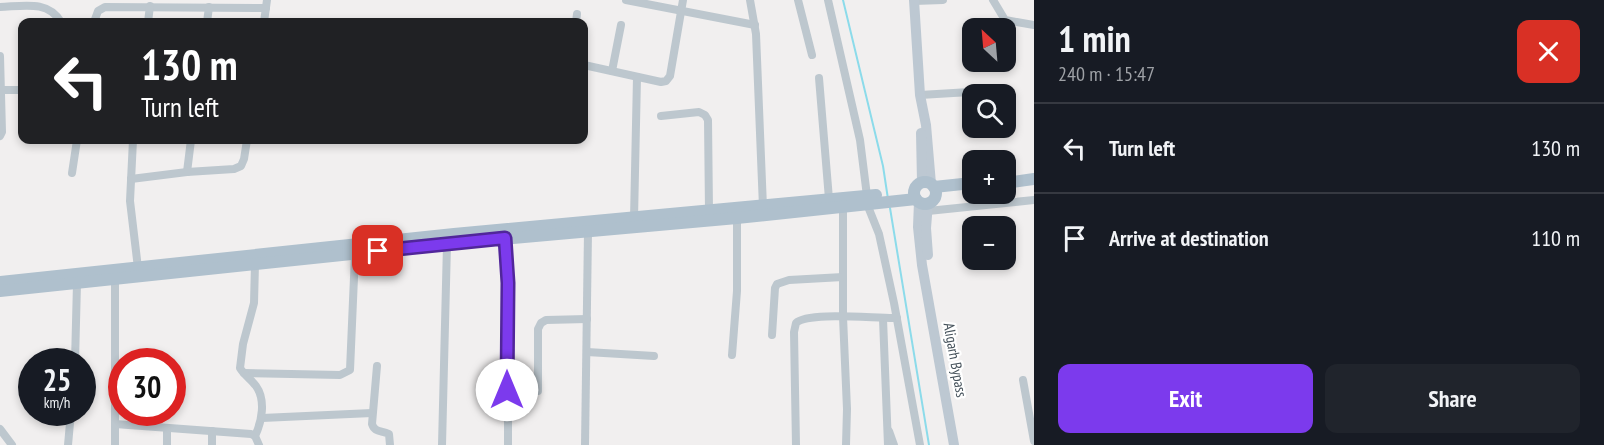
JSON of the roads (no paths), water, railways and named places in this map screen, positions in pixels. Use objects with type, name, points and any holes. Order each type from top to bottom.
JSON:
[{"type":"main road","name":"Aligarh Bypass","points":[[914,0],[921,99],[922,195],[918,227],[954,445]]},
{"type":"main road","points":[[1016,181],[1034,179]]},
{"type":"main road","points":[[922,195],[962,185]]},
{"type":"main road","points":[[0,291],[588,231],[709,211],[737,214],[763,207],[829,199],[871,200],[962,191]]},
{"type":"main road","points":[[0,282],[454,234],[843,207],[871,200]]},
{"type":"street","points":[[626,0],[755,25]]},
{"type":"street","points":[[588,66],[661,82],[666,81],[670,76],[683,0]]},
{"type":"street","points":[[750,0],[755,25],[763,207]]},
{"type":"street","points":[[798,0],[812,55]]},
{"type":"street","points":[[828,0],[897,318],[920,445]]},
{"type":"street","points":[[914,0],[943,0]]},
{"type":"street","points":[[993,0],[1005,20],[1034,25]]},
{"type":"street","points":[[0,7],[33,3],[51,9],[57,18]]},
{"type":"street","points":[[95,18],[98,11],[105,7],[267,4]]},
{"type":"street","points":[[148,18],[150,6]]},
{"type":"street","points":[[612,71],[621,25]]},
{"type":"street","points":[[0,56],[2,132],[0,136]]},
{"type":"street","points":[[634,222],[637,77]]},
{"type":"street","points":[[819,78],[829,199]]},
{"type":"street","points":[[1,90],[18,90]]},
{"type":"street","points":[[921,99],[962,93]]},
{"type":"street","points":[[661,116],[699,112],[708,120],[709,211]]},
{"type":"street","points":[[72,172],[76,144]]},
{"type":"street","points":[[133,144],[130,201],[138,268]]},
{"type":"street","points":[[187,172],[190,144]]},
{"type":"street","points":[[130,179],[187,172],[222,171],[241,166],[246,144]]},
{"type":"street","points":[[922,195],[1034,200]]},
{"type":"street","points":[[843,207],[846,445]]},
{"type":"street","points":[[732,355],[737,291],[737,214]]},
{"type":"street","points":[[585,445],[588,231]]},
{"type":"street","points":[[505,238],[508,283],[508,445]]},
{"type":"street","points":[[442,445],[447,244]]},
{"type":"street","points":[[243,374],[340,375],[350,370],[355,254]]},
{"type":"street","points":[[255,264],[254,303],[243,344],[240,368],[257,388],[261,400],[262,418],[255,436],[259,445]]},
{"type":"street","points":[[772,335],[777,284],[789,280],[843,277]]},
{"type":"street","points":[[115,279],[115,348]]},
{"type":"street","points":[[75,348],[77,283]]},
{"type":"street","points":[[796,445],[795,327],[800,319],[843,316],[897,318]]},
{"type":"street","points":[[538,392],[538,329],[540,323],[546,320],[587,319]]},
{"type":"street","points":[[883,319],[888,445]]},
{"type":"street","points":[[587,352],[654,356]]},
{"type":"street","points":[[377,366],[372,413],[374,429],[389,434],[390,445]]},
{"type":"street","points":[[1023,380],[1034,441]]},
{"type":"street","points":[[262,418],[372,413]]},
{"type":"street","points":[[887,424],[894,445]]},
{"type":"street","points":[[68,445],[70,426]]},
{"type":"street","points":[[115,426],[115,445]]},
{"type":"street","points":[[141,426],[255,436]]},
{"type":"street","points":[[167,428],[167,445]]},
{"type":"street","points":[[0,429],[12,445]]},
{"type":"street","points":[[212,431],[212,445]]},
{"type":"waterway","points":[[843,0],[883,166],[888,199]]},
{"type":"waterway","points":[[890,208],[929,445]]}]
